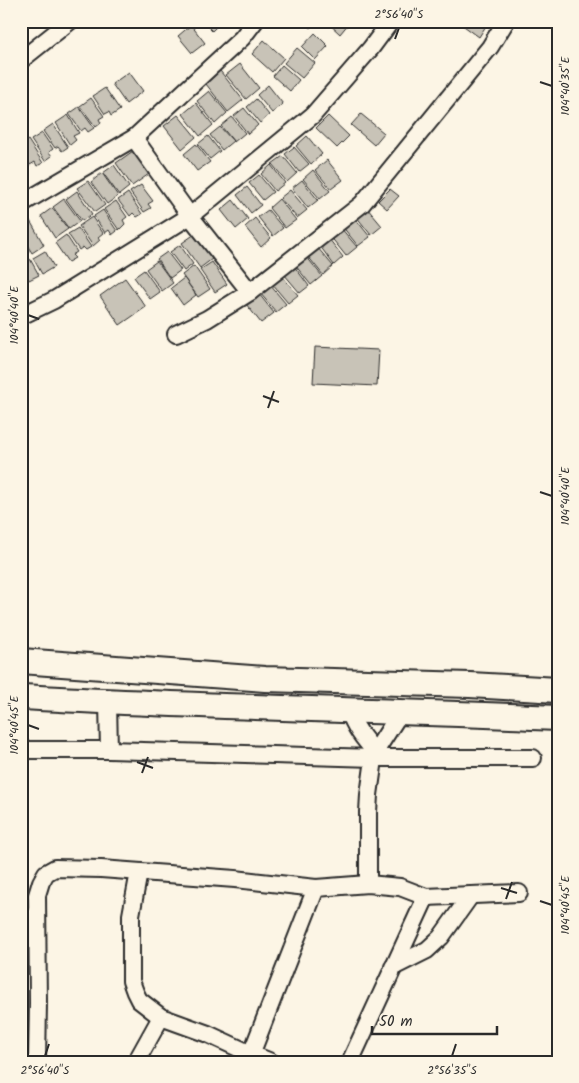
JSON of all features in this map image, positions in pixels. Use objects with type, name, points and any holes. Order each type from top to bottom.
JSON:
[{"type":"street","points":[[21,60],[70,21]]},
{"type":"street","points":[[21,204],[134,138],[242,38],[255,21]]},
{"type":"street","points":[[21,316],[54,300],[190,216],[313,115],[371,48],[391,21]]},
{"type":"street","points":[[176,334],[207,319],[250,292],[362,204],[490,47],[506,21]]},
{"type":"street","points":[[134,138],[190,216],[250,292]]},
{"type":"street","points":[[21,661],[265,679],[470,684],[558,690]]},
{"type":"street","points":[[21,697],[108,702],[558,718]]},
{"type":"street","points":[[108,702],[109,750]]},
{"type":"street","points":[[349,710],[358,731],[374,755]]},
{"type":"street","points":[[368,884],[368,803],[374,755],[400,713]]},
{"type":"street","points":[[21,750],[534,758]]},
{"type":"street","points":[[37,1062],[37,895],[43,877],[55,868],[235,879],[316,888],[368,884],[400,887],[426,897],[519,893]]},
{"type":"street","points":[[139,872],[131,915],[131,981],[139,1000],[161,1017],[208,1034],[250,1058],[271,1062]]},
{"type":"street","points":[[250,1058],[316,888]]},
{"type":"street","points":[[393,967],[427,950],[441,937],[471,895]]},
{"type":"street","points":[[350,1062],[426,897]]},
{"type":"street","points":[[136,1062],[161,1017]]},
{"type":"building","points":[[202,21],[222,21],[212,31]]},
{"type":"building","points":[[303,21],[316,21],[310,28]]},
{"type":"building","points":[[326,21],[347,21],[349,23],[340,34]]},
{"type":"building","points":[[457,21],[489,21],[479,37]]},
{"type":"building","points":[[191,25],[205,43],[192,53],[178,36]]},
{"type":"building","points":[[315,33],[328,46],[315,60],[302,47]]},
{"type":"building","points":[[264,40],[284,58],[272,72],[252,54]]},
{"type":"building","points":[[297,48],[315,63],[302,78],[284,63]]},
{"type":"building","points":[[240,64],[259,88],[246,99],[226,75]]},
{"type":"building","points":[[282,65],[299,80],[290,91],[273,76]]},
{"type":"building","points":[[217,67],[243,100],[228,112],[202,79]]},
{"type":"building","points":[[129,72],[143,91],[126,104],[112,84]]},
{"type":"building","points":[[268,85],[283,104],[272,113],[257,95]]},
{"type":"building","points":[[105,88],[120,110],[111,116],[109,112],[105,114],[93,96]]},
{"type":"building","points":[[209,91],[227,113],[215,124],[197,101]]},
{"type":"building","points":[[91,98],[104,116],[99,119],[101,123],[96,127],[80,106]]},
{"type":"building","points":[[256,99],[269,115],[260,123],[247,107]]},
{"type":"building","points":[[196,103],[213,125],[200,136],[183,114]]},
{"type":"building","points":[[79,107],[94,128],[88,132],[85,128],[81,131],[69,114]]},
{"type":"building","points":[[244,108],[258,125],[248,134],[234,116]]},
{"type":"building","points":[[361,114],[384,133],[374,145],[351,125]]},
{"type":"building","points":[[68,115],[79,133],[73,136],[76,140],[70,145],[56,123]]},
{"type":"building","points":[[178,115],[196,137],[182,149],[164,126]]},
{"type":"building","points":[[328,116],[349,136],[337,148],[316,128]]},
{"type":"building","points":[[232,117],[245,133],[234,142],[221,126]]},
{"type":"building","points":[[53,124],[68,147],[62,151],[58,146],[55,148],[43,131]]},
{"type":"building","points":[[220,127],[233,141],[222,150],[210,135]]},
{"type":"building","points":[[42,133],[53,149],[49,152],[52,156],[45,161],[31,140]]},
{"type":"building","points":[[208,136],[220,151],[210,159],[198,144]]},
{"type":"building","points":[[307,136],[322,154],[311,164],[296,146]]},
{"type":"building","points":[[28,140],[43,163],[37,166],[35,162],[30,165],[21,151],[21,145]]},
{"type":"building","points":[[196,144],[210,162],[197,171],[184,154]]},
{"type":"building","points":[[294,147],[309,164],[299,172],[285,154]]},
{"type":"building","points":[[133,151],[149,174],[132,186],[116,163]]},
{"type":"building","points":[[283,156],[297,173],[287,182],[272,164]]},
{"type":"building","points":[[21,157],[28,168],[23,171],[26,175],[21,179]]},
{"type":"building","points":[[327,160],[343,180],[331,189],[315,170]]},
{"type":"building","points":[[114,165],[129,187],[119,195],[103,173]]},
{"type":"building","points":[[271,165],[285,183],[275,191],[261,174]]},
{"type":"building","points":[[313,170],[330,191],[320,199],[303,179]]},
{"type":"building","points":[[102,173],[118,196],[107,204],[91,182]]},
{"type":"building","points":[[259,175],[273,192],[263,200],[249,183]]},
{"type":"building","points":[[302,180],[318,200],[308,208],[292,188]]},
{"type":"building","points":[[88,181],[105,205],[95,212],[77,188]]},
{"type":"building","points":[[141,185],[153,201],[148,204],[151,208],[144,212],[130,192]]},
{"type":"building","points":[[247,187],[261,205],[251,213],[237,195]]},
{"type":"building","points":[[390,189],[399,196],[387,209],[378,201]]},
{"type":"building","points":[[290,190],[307,210],[297,218],[280,198]]},
{"type":"building","points":[[77,191],[92,214],[82,221],[66,199]]},
{"type":"building","points":[[128,193],[142,214],[137,217],[133,213],[130,216],[118,200]]},
{"type":"building","points":[[64,199],[80,221],[69,229],[53,207]]},
{"type":"building","points":[[279,199],[296,220],[285,228],[269,208]]},
{"type":"building","points":[[233,200],[248,219],[236,229],[221,210]]},
{"type":"building","points":[[116,201],[127,217],[123,220],[125,224],[119,230],[104,209]]},
{"type":"building","points":[[52,208],[68,229],[55,238],[41,216]]},
{"type":"building","points":[[367,208],[382,226],[371,235],[356,216]]},
{"type":"building","points":[[103,210],[117,231],[112,235],[109,230],[105,233],[94,216]]},
{"type":"building","points":[[268,210],[283,228],[273,236],[258,217]]},
{"type":"building","points":[[92,217],[103,233],[98,237],[100,240],[93,246],[79,226]]},
{"type":"building","points":[[354,217],[370,237],[358,246],[342,226]]},
{"type":"building","points":[[255,218],[271,238],[261,247],[245,227]]},
{"type":"building","points":[[29,219],[44,245],[32,253],[21,235],[21,223]]},
{"type":"building","points":[[340,227],[357,247],[346,256],[330,236]]},
{"type":"building","points":[[78,228],[91,247],[86,250],[83,247],[79,250],[68,234]]},
{"type":"building","points":[[195,234],[212,259],[200,268],[182,243]]},
{"type":"building","points":[[66,235],[77,252],[72,255],[75,258],[68,262],[55,243]]},
{"type":"building","points":[[21,238],[29,251],[21,256]]},
{"type":"building","points":[[329,239],[343,257],[334,265],[320,246]]},
{"type":"building","points":[[180,245],[193,264],[184,271],[170,252]]},
{"type":"building","points":[[317,247],[333,266],[323,275],[307,255]]},
{"type":"building","points":[[45,251],[54,267],[42,274],[33,258]]},
{"type":"building","points":[[167,252],[181,270],[170,278],[157,259]]},
{"type":"building","points":[[306,256],[322,276],[311,285],[295,265]]},
{"type":"building","points":[[30,259],[39,275],[29,280],[21,264]]},
{"type":"building","points":[[157,261],[173,283],[162,291],[146,269]]},
{"type":"building","points":[[212,262],[227,284],[215,292],[200,270]]},
{"type":"building","points":[[194,266],[210,289],[198,297],[182,275]]},
{"type":"building","points":[[294,266],[309,286],[300,293],[284,274]]},
{"type":"building","points":[[144,270],[160,292],[150,299],[134,277]]},
{"type":"building","points":[[282,276],[298,295],[288,303],[272,284]]},
{"type":"building","points":[[125,278],[146,307],[120,325],[100,296]]},
{"type":"building","points":[[184,278],[196,295],[183,305],[171,288]]},
{"type":"building","points":[[270,285],[286,304],[276,312],[260,293]]},
{"type":"building","points":[[259,294],[274,313],[261,323],[246,304]]},
{"type":"building","points":[[315,347],[379,350],[377,386],[313,383]]}]
